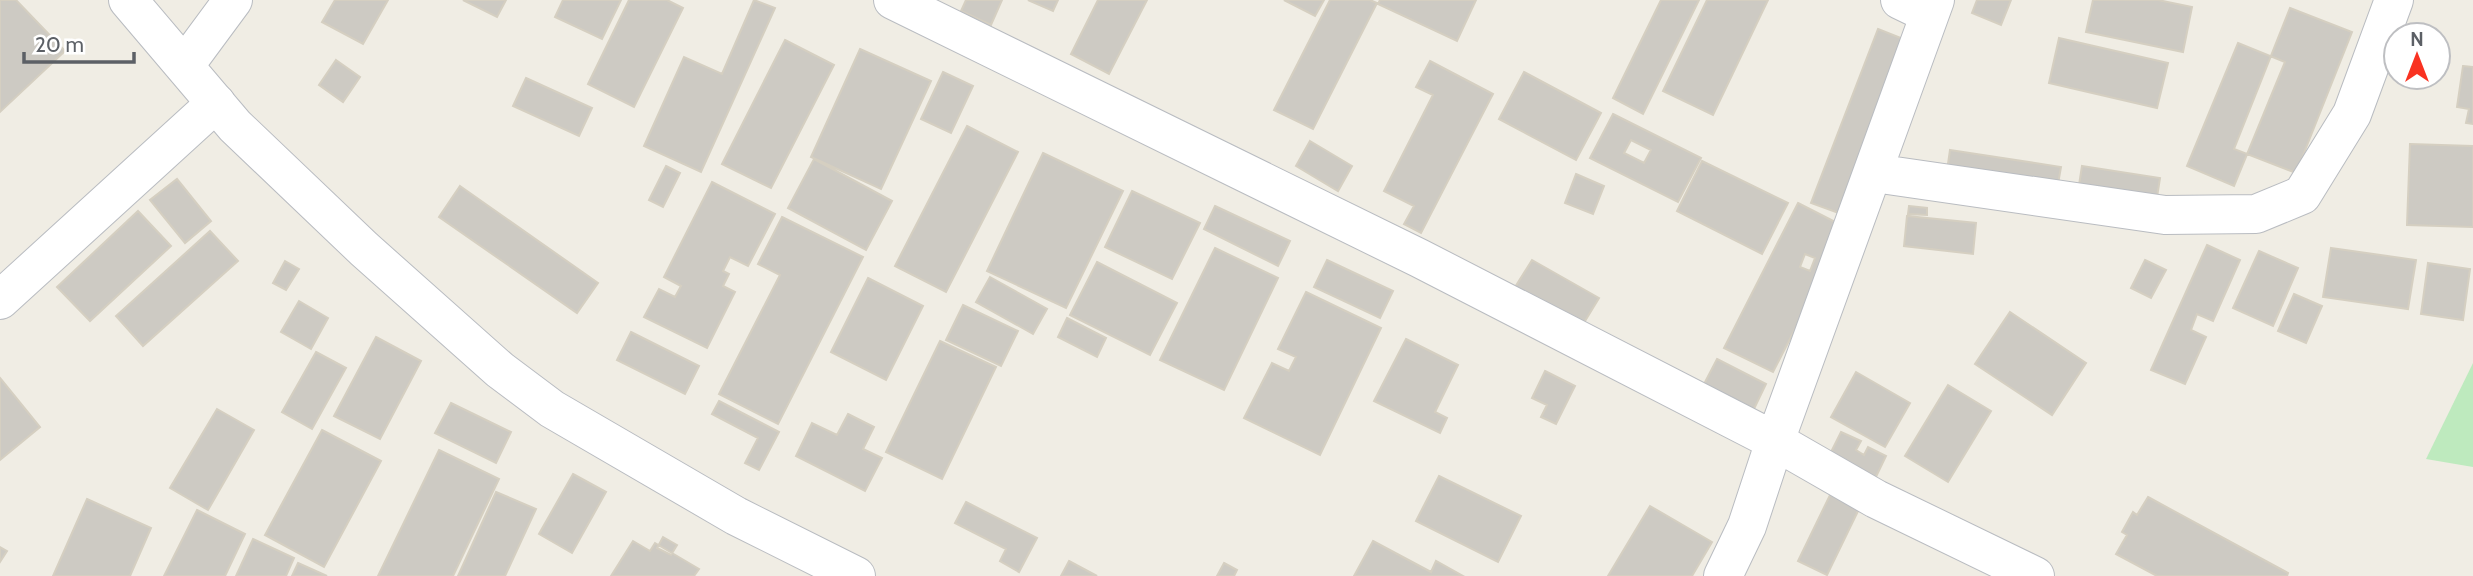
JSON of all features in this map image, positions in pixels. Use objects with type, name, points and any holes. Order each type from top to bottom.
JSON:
[{"type":"street","points":[[128,0],[235,126],[364,249],[500,370],[552,409],[833,571]]},
{"type":"street","points":[[185,65],[233,0]]},
{"type":"street","points":[[893,0],[1406,252],[1775,441],[1876,499],[2035,576]]},
{"type":"street","points":[[1874,173],[2165,215],[2256,214],[2302,195],[2352,114],[2394,0]]},
{"type":"street","points":[[1723,576],[1747,526],[1775,441],[1874,173],[1922,5]]},
{"type":"street","points":[[0,300],[216,103]]},
{"type":"green space","points":[[2473,363],[2473,467],[2426,459]]},
{"type":"building","points":[[0,0],[16,0],[65,51],[0,112]]},
{"type":"building","points":[[335,0],[388,0],[363,44],[322,22]]},
{"type":"building","points":[[463,0],[506,0],[497,17]]},
{"type":"building","points":[[563,0],[621,0],[602,39],[555,17]]},
{"type":"building","points":[[629,0],[667,0],[683,8],[634,107],[588,84]]},
{"type":"building","points":[[754,0],[775,8],[701,172],[644,146],[684,57],[722,74]]},
{"type":"building","points":[[966,0],[1002,0],[991,25],[961,11]]},
{"type":"building","points":[[1028,0],[1058,0],[1053,11]]},
{"type":"building","points":[[1098,0],[1147,0],[1109,74],[1071,54]]},
{"type":"building","points":[[1284,0],[1324,0],[1315,16]]},
{"type":"building","points":[[1330,0],[1370,0],[1377,3],[1313,129],[1274,110]]},
{"type":"building","points":[[1380,0],[1476,0],[1457,41],[1378,4]]},
{"type":"building","points":[[1661,0],[1699,0],[1643,114],[1613,98]]},
{"type":"building","points":[[1707,0],[1768,0],[1713,115],[1663,91]]},
{"type":"building","points":[[1977,0],[2011,0],[2001,25],[1972,13]]},
{"type":"building","points":[[2093,0],[2158,0],[2192,7],[2183,52],[2086,32]]},
{"type":"building","points":[[2290,8],[2352,32],[2296,173],[2234,149]]},
{"type":"building","points":[[1878,29],[1911,42],[1844,215],[1811,203]]},
{"type":"building","points":[[2059,38],[2168,63],[2157,108],[2049,83]]},
{"type":"building","points":[[785,40],[834,65],[771,188],[722,164]]},
{"type":"building","points":[[2238,43],[2285,62],[2234,186],[2187,166]]},
{"type":"building","points":[[860,49],[931,81],[881,189],[811,157]]},
{"type":"building","points":[[336,60],[360,77],[343,102],[319,85]]},
{"type":"building","points":[[1430,61],[1493,94],[1421,233],[1404,224],[1414,206],[1384,191],[1433,95],[1416,87]]},
{"type":"building","points":[[2463,66],[2473,67],[2473,124],[2466,123],[2469,109],[2457,107]]},
{"type":"building","points":[[943,72],[973,86],[951,133],[921,119]]},
{"type":"building","points":[[1524,72],[1601,113],[1576,160],[1499,119]]},
{"type":"building","points":[[526,78],[592,108],[579,136],[513,106]]},
{"type":"building","points":[[1613,114],[1701,158],[1678,202],[1590,158]],"holes":[[[1631,140],[1651,150],[1644,163],[1624,153]]]},
{"type":"building","points":[[967,126],[1018,152],[946,292],[895,266]]},
{"type":"building","points":[[1310,141],[1352,166],[1338,191],[1296,166]]},
{"type":"building","points":[[2410,144],[2473,146],[2473,227],[2407,225]]},
{"type":"building","points":[[1950,150],[2061,167],[2056,195],[1946,178]]},
{"type":"building","points":[[1043,153],[1123,191],[1066,308],[987,271]]},
{"type":"building","points":[[814,159],[892,201],[866,250],[788,208]]},
{"type":"building","points":[[1702,161],[1788,203],[1762,254],[1677,211]]},
{"type":"building","points":[[666,166],[680,173],[663,207],[649,200]]},
{"type":"building","points":[[2082,166],[2160,178],[2155,210],[2077,198]]},
{"type":"building","points":[[1576,174],[1604,186],[1593,214],[1565,203]]},
{"type":"building","points":[[177,179],[211,221],[185,243],[150,200]]},
{"type":"building","points":[[712,182],[775,214],[748,266],[730,257],[723,271],[729,274],[723,286],[735,292],[707,348],[644,317],[659,289],[675,297],[681,286],[664,277]]},
{"type":"building","points":[[460,186],[598,283],[577,313],[439,217]]},
{"type":"building","points":[[1132,191],[1200,223],[1172,279],[1105,247]]},
{"type":"building","points":[[1798,203],[1847,228],[1773,372],[1724,348]],"holes":[[[1805,254],[1815,258],[1810,271],[1800,267]]]},
{"type":"building","points":[[1215,206],[1290,241],[1278,266],[1204,229]]},
{"type":"building","points":[[1909,206],[1927,208],[1927,215],[1908,214]]},
{"type":"building","points":[[138,211],[171,246],[90,321],[57,287]]},
{"type":"building","points":[[1907,216],[1976,223],[1973,254],[1904,246]]},
{"type":"building","points":[[782,217],[863,257],[778,424],[719,394],[780,275],[758,264]]},
{"type":"building","points":[[210,231],[238,261],[143,346],[116,316]]},
{"type":"building","points":[[2207,245],[2240,260],[2213,321],[2197,314],[2191,330],[2206,337],[2185,384],[2151,370]]},
{"type":"building","points":[[1215,248],[1278,278],[1224,390],[1160,360]]},
{"type":"building","points":[[2331,248],[2416,260],[2408,309],[2323,297]]},
{"type":"building","points":[[2259,251],[2298,268],[2273,326],[2233,308]]},
{"type":"building","points":[[1327,260],[1393,291],[1380,318],[1314,287]]},
{"type":"building","points":[[1532,260],[1599,298],[1579,331],[1512,292]]},
{"type":"building","points":[[2145,260],[2166,270],[2151,298],[2131,288]]},
{"type":"building","points":[[285,261],[299,269],[286,290],[273,283]]},
{"type":"building","points":[[1097,262],[1177,303],[1150,355],[1070,315]]},
{"type":"building","points":[[2428,263],[2470,269],[2463,320],[2421,314]]},
{"type":"building","points":[[990,277],[1047,309],[1033,334],[976,302]]},
{"type":"building","points":[[868,278],[923,306],[886,380],[831,352]]},
{"type":"building","points":[[1306,292],[1381,328],[1320,455],[1244,418],[1272,363],[1289,371],[1296,357],[1278,349]]},
{"type":"building","points":[[2294,294],[2322,306],[2306,343],[2278,331]]},
{"type":"building","points":[[299,301],[328,318],[311,349],[281,332]]},
{"type":"building","points":[[963,305],[1018,331],[1001,366],[946,340]]},
{"type":"building","points":[[2010,312],[2086,363],[2052,415],[1975,364]]},
{"type":"building","points":[[1067,318],[1106,338],[1097,357],[1058,337]]},
{"type":"building","points":[[631,332],[699,366],[685,394],[617,360]]},
{"type":"building","points":[[376,337],[421,361],[380,439],[334,416]]},
{"type":"building","points":[[1406,339],[1458,365],[1435,412],[1447,418],[1440,433],[1374,401]]},
{"type":"building","points":[[940,341],[996,367],[942,479],[886,452]]},
{"type":"building","points":[[316,352],[346,368],[312,429],[282,412]]},
{"type":"building","points":[[1717,359],[1766,384],[1754,409],[1704,384]]},
{"type":"building","points":[[1545,371],[1575,386],[1556,424],[1541,417],[1547,405],[1532,398]]},
{"type":"building","points":[[1856,372],[1910,403],[1885,447],[1831,417]]},
{"type":"building","points":[[0,378],[40,427],[0,460]]},
{"type":"building","points":[[1948,385],[1991,411],[1948,482],[1905,456]]},
{"type":"building","points":[[719,401],[779,432],[759,470],[745,463],[758,438],[712,414]]},
{"type":"building","points":[[451,403],[511,432],[496,463],[435,433]]},
{"type":"building","points":[[217,409],[254,430],[208,510],[170,488]]},
{"type":"building","points":[[848,414],[874,427],[863,449],[882,458],[865,491],[796,456],[812,423],[837,435]]},
{"type":"building","points":[[322,430],[381,461],[324,567],[265,535]]},
{"type":"building","points":[[1841,432],[1861,441],[1856,450],[1864,455],[1868,447],[1886,456],[1875,479],[1829,456]]},
{"type":"building","points":[[439,450],[499,479],[453,576],[378,576]]},
{"type":"building","points":[[573,474],[606,492],[572,553],[539,534]]},
{"type":"building","points":[[1439,476],[1521,516],[1498,562],[1416,521]]},
{"type":"building","points":[[496,492],[536,509],[505,576],[458,576]]},
{"type":"building","points":[[1831,493],[1860,507],[1827,575],[1798,561]]},
{"type":"building","points":[[2148,497],[2288,573],[2287,576],[2157,576],[2116,554],[2127,535],[2122,532],[2133,512],[2137,515]]},
{"type":"building","points":[[87,499],[151,528],[130,576],[53,576]]},
{"type":"building","points":[[966,502],[1037,538],[1019,572],[1000,561],[1006,549],[955,523]]},
{"type":"building","points":[[1650,506],[1712,542],[1692,576],[1608,576]]},
{"type":"building","points":[[197,510],[245,534],[225,576],[164,576]]},
{"type":"building","points":[[663,537],[677,545],[671,555],[657,548]]},
{"type":"building","points":[[253,539],[294,558],[286,576],[236,576]]},
{"type":"building","points":[[633,541],[650,551],[655,543],[699,569],[694,576],[611,576]]},
{"type":"building","points":[[1373,541],[1431,572],[1436,561],[1463,576],[1354,576]]},
{"type":"building","points":[[0,547],[7,551],[0,562]]},
{"type":"building","points":[[1069,561],[1097,576],[1061,576]]},
{"type":"building","points":[[298,563],[327,576],[292,576]]},
{"type":"building","points":[[1224,563],[1237,570],[1234,576],[1217,576]]}]
